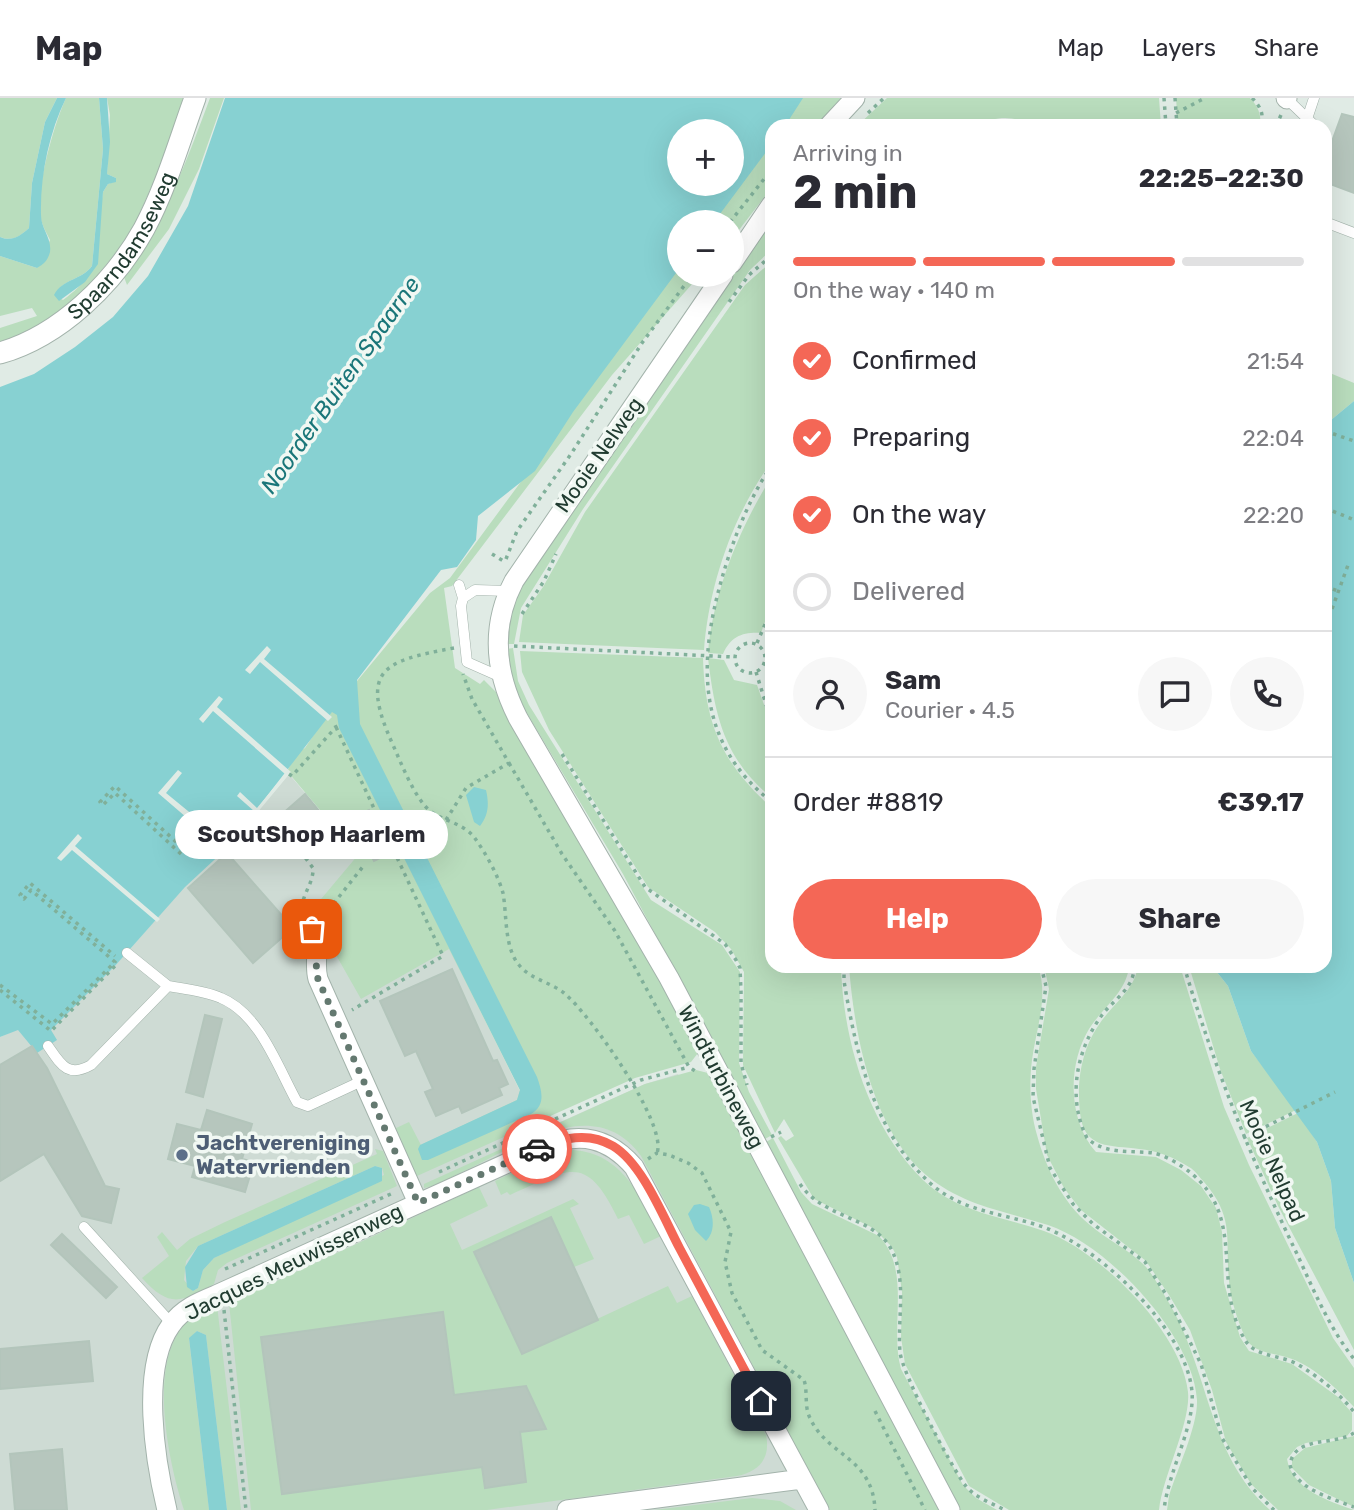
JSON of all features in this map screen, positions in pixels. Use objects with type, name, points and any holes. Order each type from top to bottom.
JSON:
[{"type":"street","name":"Spaarndamseweg","points":[[7,351],[44,334],[76,311],[116,269],[149,218],[166,181],[195,98]]},
{"type":"street","points":[[836,119],[855,98]]},
{"type":"street","points":[[744,245],[765,214]]},
{"type":"street","name":"Mooie Nelweg","points":[[497,645],[508,591],[715,287]]},
{"type":"street","name":"Windturbineweg","points":[[497,645],[501,677],[518,718],[635,916],[950,1510]]},
{"type":"street","points":[[312,929],[318,943],[315,968],[318,979],[418,1203]]},
{"type":"street","name":"Jacques Meuwissenweg","points":[[172,1324],[187,1309],[203,1301],[545,1146],[570,1138],[603,1141],[623,1154],[634,1167],[818,1510]]},
{"type":"street","points":[[167,1510],[152,1399],[158,1356],[172,1324]]},
{"type":"street","points":[[567,1510],[802,1479]]},
{"type":"lane","points":[[1308,116],[1314,98]]},
{"type":"lane","points":[[1286,99],[1310,119]]},
{"type":"lane","points":[[1332,225],[1354,233]]},
{"type":"lane","points":[[459,585],[463,598],[461,606],[467,662],[501,677]]},
{"type":"lane","points":[[463,598],[475,590],[508,591]]},
{"type":"lane","points":[[127,953],[168,986],[222,998],[239,1009],[253,1023],[297,1102],[302,1106],[308,1106],[364,1080]]},
{"type":"lane","points":[[48,1046],[59,1063],[69,1070],[80,1071],[91,1065],[168,986]]},
{"type":"lane","points":[[84,1227],[172,1324]]},
{"type":"path","points":[[1164,98],[1166,119]]},
{"type":"path","points":[[1175,98],[1176,119]]},
{"type":"path","points":[[1176,114],[1205,98]]},
{"type":"path","points":[[1252,98],[1259,105],[1263,119]]},
{"type":"path","points":[[740,210],[765,178]]},
{"type":"path","points":[[505,562],[517,531],[642,343],[683,287]]},
{"type":"path","points":[[1332,434],[1354,442]]},
{"type":"path","points":[[765,480],[728,557],[708,629],[706,656],[712,714],[722,739],[736,766],[765,795]]},
{"type":"path","points":[[1332,511],[1352,519],[1354,515]]},
{"type":"path","points":[[519,625],[560,547]]},
{"type":"path","points":[[1332,609],[1349,565]]},
{"type":"path","points":[[1332,589],[1338,591]]},
{"type":"path","points":[[757,643],[765,628]]},
{"type":"path","points":[[516,635],[518,659]]},
{"type":"path","points":[[733,657],[738,647],[748,642],[757,643],[765,652],[765,661],[756,672]]},
{"type":"path","points":[[464,646],[393,664],[382,676],[376,695],[381,718],[417,793],[431,811],[472,835],[500,886],[517,963],[531,975],[565,994],[587,1016],[632,1084],[658,1136],[657,1153]]},
{"type":"path","points":[[519,646],[733,657]]},
{"type":"path","points":[[733,657],[744,672],[756,672]]},
{"type":"path","points":[[467,662],[463,675],[468,691],[562,854],[615,931],[689,1067],[703,1077]]},
{"type":"path","points":[[756,672],[765,701]]},
{"type":"path","points":[[289,774],[292,776],[335,725],[443,956],[337,1018]]},
{"type":"path","points":[[559,750],[645,887],[731,951],[740,968],[741,1063],[751,1092]]},
{"type":"path","points":[[446,820],[466,788],[509,763]]},
{"type":"path","points":[[115,786],[183,852],[115,793],[103,805],[100,802],[115,786]]},
{"type":"path","points":[[280,824],[313,867],[314,878],[301,907],[312,929],[365,864]]},
{"type":"path","points":[[30,883],[121,961],[51,1031],[0,987],[52,1024],[115,962],[31,890],[24,899],[20,895],[30,883]]},
{"type":"path","points":[[844,973],[861,1069],[879,1111],[908,1158],[930,1183],[964,1205],[1045,1228],[1071,1241],[1126,1282],[1160,1321],[1184,1364],[1192,1390],[1192,1409],[1173,1464],[1164,1510]]},
{"type":"path","points":[[1043,973],[1046,986],[1033,1097],[1039,1132],[1050,1168],[1073,1204],[1093,1224],[1145,1262],[1167,1296],[1201,1364],[1222,1438],[1252,1488],[1274,1510]]},
{"type":"path","points":[[1133,973],[1133,979],[1090,1034],[1079,1065],[1077,1108],[1087,1139],[1104,1149],[1156,1154],[1190,1172],[1206,1188],[1222,1215],[1227,1282],[1247,1343],[1255,1350],[1286,1359],[1320,1378],[1354,1412]]},
{"type":"path","name":"Mooie Nelpad","points":[[1186,973],[1229,1105],[1243,1138],[1320,1302],[1354,1359]]},
{"type":"path","points":[[632,1084],[712,1059]]},
{"type":"path","points":[[1243,1138],[1335,1092]]},
{"type":"path","points":[[769,1125],[780,1146]]},
{"type":"path","points":[[634,1167],[657,1153],[688,1163],[706,1180],[731,1232],[725,1262],[732,1293],[762,1350],[804,1380],[810,1420],[867,1478],[874,1491],[875,1510]]},
{"type":"path","points":[[796,1176],[815,1202],[873,1230],[890,1247],[897,1264],[900,1287],[899,1343],[902,1367],[965,1486],[1005,1510]]},
{"type":"path","points":[[873,1406],[925,1510]]},
{"type":"path","points":[[1354,1433],[1342,1439],[1304,1446],[1295,1452],[1290,1465],[1296,1477],[1306,1486],[1354,1507]]},
{"type":"shaded area","points":[[289,774],[358,856],[449,948],[540,1131],[645,1084],[678,1074],[917,1510],[0,1510],[0,1037],[18,1029],[50,1030],[115,966],[185,886],[226,849]]},
{"type":"green space","points":[[0,98],[57,98],[45,122],[32,183],[29,228],[19,236],[9,239],[0,237]]},
{"type":"green space","points":[[66,98],[99,98],[103,149],[92,266],[58,290],[55,295],[63,300],[78,287],[94,264],[98,252],[103,192],[108,184],[116,181],[116,178],[107,174],[110,115],[107,98],[183,98],[169,147],[130,235],[88,287],[44,326],[0,343],[0,328],[37,316],[32,308],[0,316],[0,256],[37,268],[50,240],[41,220],[40,193],[51,141]]},
{"type":"green space","points":[[210,98],[224,98],[199,169],[169,229],[127,285],[124,277],[163,212],[183,169]]},
{"type":"green space","points":[[794,98],[842,98],[822,119],[783,119]]},
{"type":"green space","points":[[887,98],[1159,98],[1160,119],[1001,118],[864,119]]},
{"type":"green space","points":[[1176,98],[1250,98],[1259,111],[1260,118],[1260,119],[1178,119]]},
{"type":"green space","points":[[765,149],[765,196],[744,223],[744,210],[721,210],[731,196],[744,196],[744,178]]},
{"type":"green space","points":[[765,229],[765,256],[744,279],[744,260]]},
{"type":"green space","points":[[765,267],[765,472],[746,504],[725,551],[711,600],[704,650],[519,642],[523,615],[543,587],[585,512],[744,286]]},
{"type":"green space","points":[[667,283],[667,287],[689,287],[612,375],[452,586],[444,588],[455,668],[480,684],[484,680],[496,692],[508,720],[655,971],[698,1053],[691,1062],[635,1078],[417,1176],[394,1129],[409,1122],[421,1145],[517,1100],[520,1090],[449,949],[361,999],[311,911],[358,855],[287,771],[298,752],[305,748],[319,727],[430,593],[450,578]]},
{"type":"green space","points":[[726,287],[738,287],[583,509],[521,608],[514,644],[507,644],[509,612],[519,589]]},
{"type":"green space","points":[[1332,374],[1354,383],[1354,401],[1332,419]]},
{"type":"green space","points":[[765,488],[765,622],[761,633],[738,636],[723,654],[708,653],[722,584],[739,538]]},
{"type":"green space","points":[[513,648],[518,681],[529,705],[651,900],[722,945],[740,972],[739,1063],[749,1092],[772,1135],[765,1139],[623,874],[522,705],[512,683],[507,649]]},
{"type":"green space","points":[[520,651],[703,658],[708,703],[720,741],[740,775],[765,801],[765,973],[842,973],[853,1052],[873,1108],[887,1134],[923,1180],[936,1191],[965,1207],[1044,1231],[1066,1241],[1112,1274],[1154,1320],[1171,1344],[1188,1392],[1185,1419],[1159,1510],[1009,1510],[969,1486],[905,1364],[901,1337],[902,1292],[897,1257],[892,1247],[873,1228],[814,1199],[778,1138],[781,1136],[786,1141],[794,1136],[784,1119],[775,1133],[743,1065],[744,972],[731,949],[715,932],[648,887],[549,730],[522,672]]},
{"type":"green space","points":[[708,658],[724,660],[734,680],[757,685],[765,707],[765,791],[743,768],[733,752],[714,699]]},
{"type":"green space","points":[[850,973],[1040,973],[1042,1001],[1032,1060],[1031,1098],[1035,1126],[1045,1160],[1056,1184],[1080,1216],[1136,1258],[1155,1279],[1192,1353],[1210,1409],[1233,1463],[1249,1487],[1270,1510],[1167,1510],[1169,1496],[1191,1435],[1197,1400],[1192,1375],[1164,1321],[1144,1296],[1096,1252],[1048,1225],[955,1194],[926,1175],[907,1156],[879,1106],[869,1078],[861,1049]]},
{"type":"green space","points":[[1046,973],[1127,973],[1124,984],[1089,1029],[1077,1059],[1074,1092],[1080,1125],[1096,1152],[1156,1157],[1181,1170],[1201,1186],[1216,1208],[1222,1232],[1224,1283],[1240,1337],[1249,1351],[1292,1364],[1338,1397],[1352,1413],[1352,1430],[1347,1436],[1297,1447],[1287,1459],[1290,1469],[1304,1486],[1313,1492],[1354,1510],[1278,1510],[1251,1484],[1226,1442],[1212,1390],[1190,1330],[1169,1295],[1146,1261],[1081,1210],[1064,1188],[1047,1155],[1036,1089],[1036,1067],[1049,989]]},
{"type":"green space","points":[[1182,973],[1224,1107],[1249,1165],[1333,1338],[1354,1368],[1354,1407],[1318,1373],[1292,1359],[1259,1350],[1249,1343],[1231,1295],[1224,1218],[1214,1195],[1195,1172],[1159,1153],[1109,1146],[1093,1140],[1087,1134],[1080,1113],[1079,1099],[1083,1060],[1092,1036],[1136,974]]},
{"type":"green space","points":[[1191,973],[1218,973],[1228,986],[1251,1051],[1296,1110],[1246,1134],[1220,1069]]},
{"type":"green space","points":[[696,1070],[708,1073],[939,1510],[830,1510],[641,1156],[622,1137],[600,1127],[577,1126],[552,1131],[424,1188],[424,1184],[645,1084]]},
{"type":"green space","points":[[1298,1113],[1317,1142],[1331,1181],[1335,1228],[1354,1283],[1354,1350],[1278,1206],[1247,1138]]},
{"type":"green space","points":[[773,1138],[801,1192],[812,1204],[879,1236],[889,1250],[897,1282],[897,1335],[901,1369],[963,1485],[976,1498],[997,1510],[960,1510],[766,1142]]},
{"type":"green space","points":[[375,1149],[383,1151],[397,1186],[227,1263],[218,1270],[214,1284],[203,1290],[184,1298],[168,1298],[151,1288],[142,1278],[169,1256],[157,1237],[162,1232],[177,1250],[190,1239],[225,1222],[377,1154]],"holes":[[[375,1166],[382,1168],[384,1175],[214,1258],[203,1270],[198,1288],[193,1291],[184,1280],[186,1261],[198,1246]]]},
{"type":"green space","points":[[573,1150],[605,1159],[617,1168],[637,1192],[661,1236],[644,1244],[629,1215],[618,1219],[596,1183],[585,1175],[574,1172],[547,1178],[510,1195],[507,1192],[501,1195],[495,1181],[547,1156]]},
{"type":"green space","points":[[479,1187],[488,1206],[450,1224],[462,1250],[573,1199],[579,1204],[570,1208],[594,1259],[574,1267],[522,1354],[668,1286],[677,1303],[692,1296],[766,1435],[767,1451],[762,1463],[752,1471],[737,1476],[487,1510],[251,1510],[229,1303]]},
{"type":"green space","points":[[217,1305],[241,1510],[227,1510],[206,1335],[197,1331],[189,1339],[209,1510],[184,1510],[168,1444],[164,1393],[166,1369],[171,1347],[181,1329],[193,1318]]},
{"type":"green space","points":[[1354,1436],[1354,1507],[1309,1485],[1292,1468],[1292,1459],[1305,1448]]},
{"type":"green space","points":[[752,1498],[780,1501],[796,1510],[654,1510]]},
{"type":"water","points":[[57,98],[66,98],[50,140],[41,200],[41,220],[50,252],[37,268],[0,256],[0,237],[16,237],[29,228],[32,183],[45,122]]},
{"type":"water","points":[[99,98],[107,98],[110,142],[107,174],[116,178],[116,182],[108,184],[103,192],[98,264],[85,282],[59,301],[54,295],[58,290],[92,266],[103,149]]},
{"type":"water","name":"Noorder Buiten Spaarne","points":[[225,98],[803,98],[790,119],[765,119],[765,153],[744,182],[744,119],[667,119],[667,196],[733,196],[723,210],[667,210],[667,285],[573,412],[535,471],[478,516],[476,540],[457,567],[441,570],[357,680],[360,724],[537,1077],[541,1102],[531,1114],[428,1160],[422,1160],[418,1149],[420,1145],[517,1100],[520,1090],[339,728],[337,715],[332,712],[226,849],[185,887],[115,966],[51,1030],[57,1040],[37,1053],[18,1030],[0,1037],[0,387],[34,374],[113,317],[148,276],[188,206]]},
{"type":"water","points":[[1354,401],[1354,1283],[1335,1228],[1331,1181],[1317,1142],[1251,1051],[1228,986],[1218,973],[1332,973],[1332,419]]},
{"type":"water","points":[[474,787],[486,790],[487,795],[487,813],[480,826],[474,822],[466,795]]},
{"type":"water","points":[[375,1166],[382,1168],[382,1181],[214,1258],[203,1270],[198,1288],[193,1291],[187,1287],[185,1267],[198,1246]]},
{"type":"water","points":[[694,1205],[709,1207],[712,1216],[713,1225],[706,1241],[695,1230],[688,1214]]},
{"type":"water","points":[[197,1331],[206,1335],[227,1510],[209,1510],[189,1338]]},
{"type":"pier","points":[[267,646],[271,650],[264,659],[332,717],[328,721],[260,662],[250,674],[245,670]]},
{"type":"pier","points":[[219,696],[223,699],[217,707],[291,772],[223,854],[220,852],[222,848],[158,793],[178,770],[182,773],[166,793],[227,843],[254,811],[237,796],[240,792],[257,808],[285,774],[213,711],[203,723],[199,719]]},
{"type":"pier","points":[[78,834],[82,838],[75,846],[160,919],[157,922],[72,850],[61,861],[57,858]]},
{"type":"building","points":[[1342,114],[1354,117],[1354,193],[1332,185],[1332,142]]},
{"type":"building","points":[[305,794],[339,835],[314,856],[281,815]]},
{"type":"building","points":[[369,810],[390,853],[374,861],[353,818]]},
{"type":"building","points":[[227,853],[293,928],[253,963],[188,888]]},
{"type":"building","points":[[452,969],[493,1061],[497,1060],[508,1084],[499,1088],[502,1095],[462,1113],[459,1106],[436,1116],[425,1092],[433,1089],[416,1051],[405,1056],[380,1001]]},
{"type":"building","points":[[205,1015],[222,1019],[203,1097],[186,1092]]},
{"type":"building","points":[[32,1046],[47,1068],[105,1186],[119,1189],[111,1223],[82,1216],[44,1154],[0,1181],[0,1065]]},
{"type":"building","points":[[207,1110],[252,1124],[242,1159],[254,1162],[245,1192],[192,1177],[195,1166],[168,1159],[177,1124],[201,1130]]},
{"type":"building","points":[[551,1217],[598,1320],[522,1354],[474,1252]]},
{"type":"building","points":[[62,1234],[117,1287],[106,1298],[51,1245]]},
{"type":"building","points":[[443,1312],[454,1395],[526,1386],[546,1429],[520,1432],[526,1482],[485,1488],[482,1467],[282,1494],[261,1337]]},
{"type":"building","points":[[89,1341],[93,1381],[0,1389],[0,1349]]},
{"type":"building","points":[[62,1449],[67,1510],[15,1510],[10,1454]]},
{"type":"way so far","points":[[312,929],[318,943],[315,968],[318,979],[418,1203],[537,1149]]},
{"type":"place","name":"ScoutShop Haarlem","points":[[312,929]]},
{"type":"place","name":"Jachtvereniging Watervrienden","points":[[182,1155]]},
{"type":"route","points":[[537,1149],[558,1140],[581,1137],[603,1141],[623,1154],[647,1188],[761,1401]]}]
